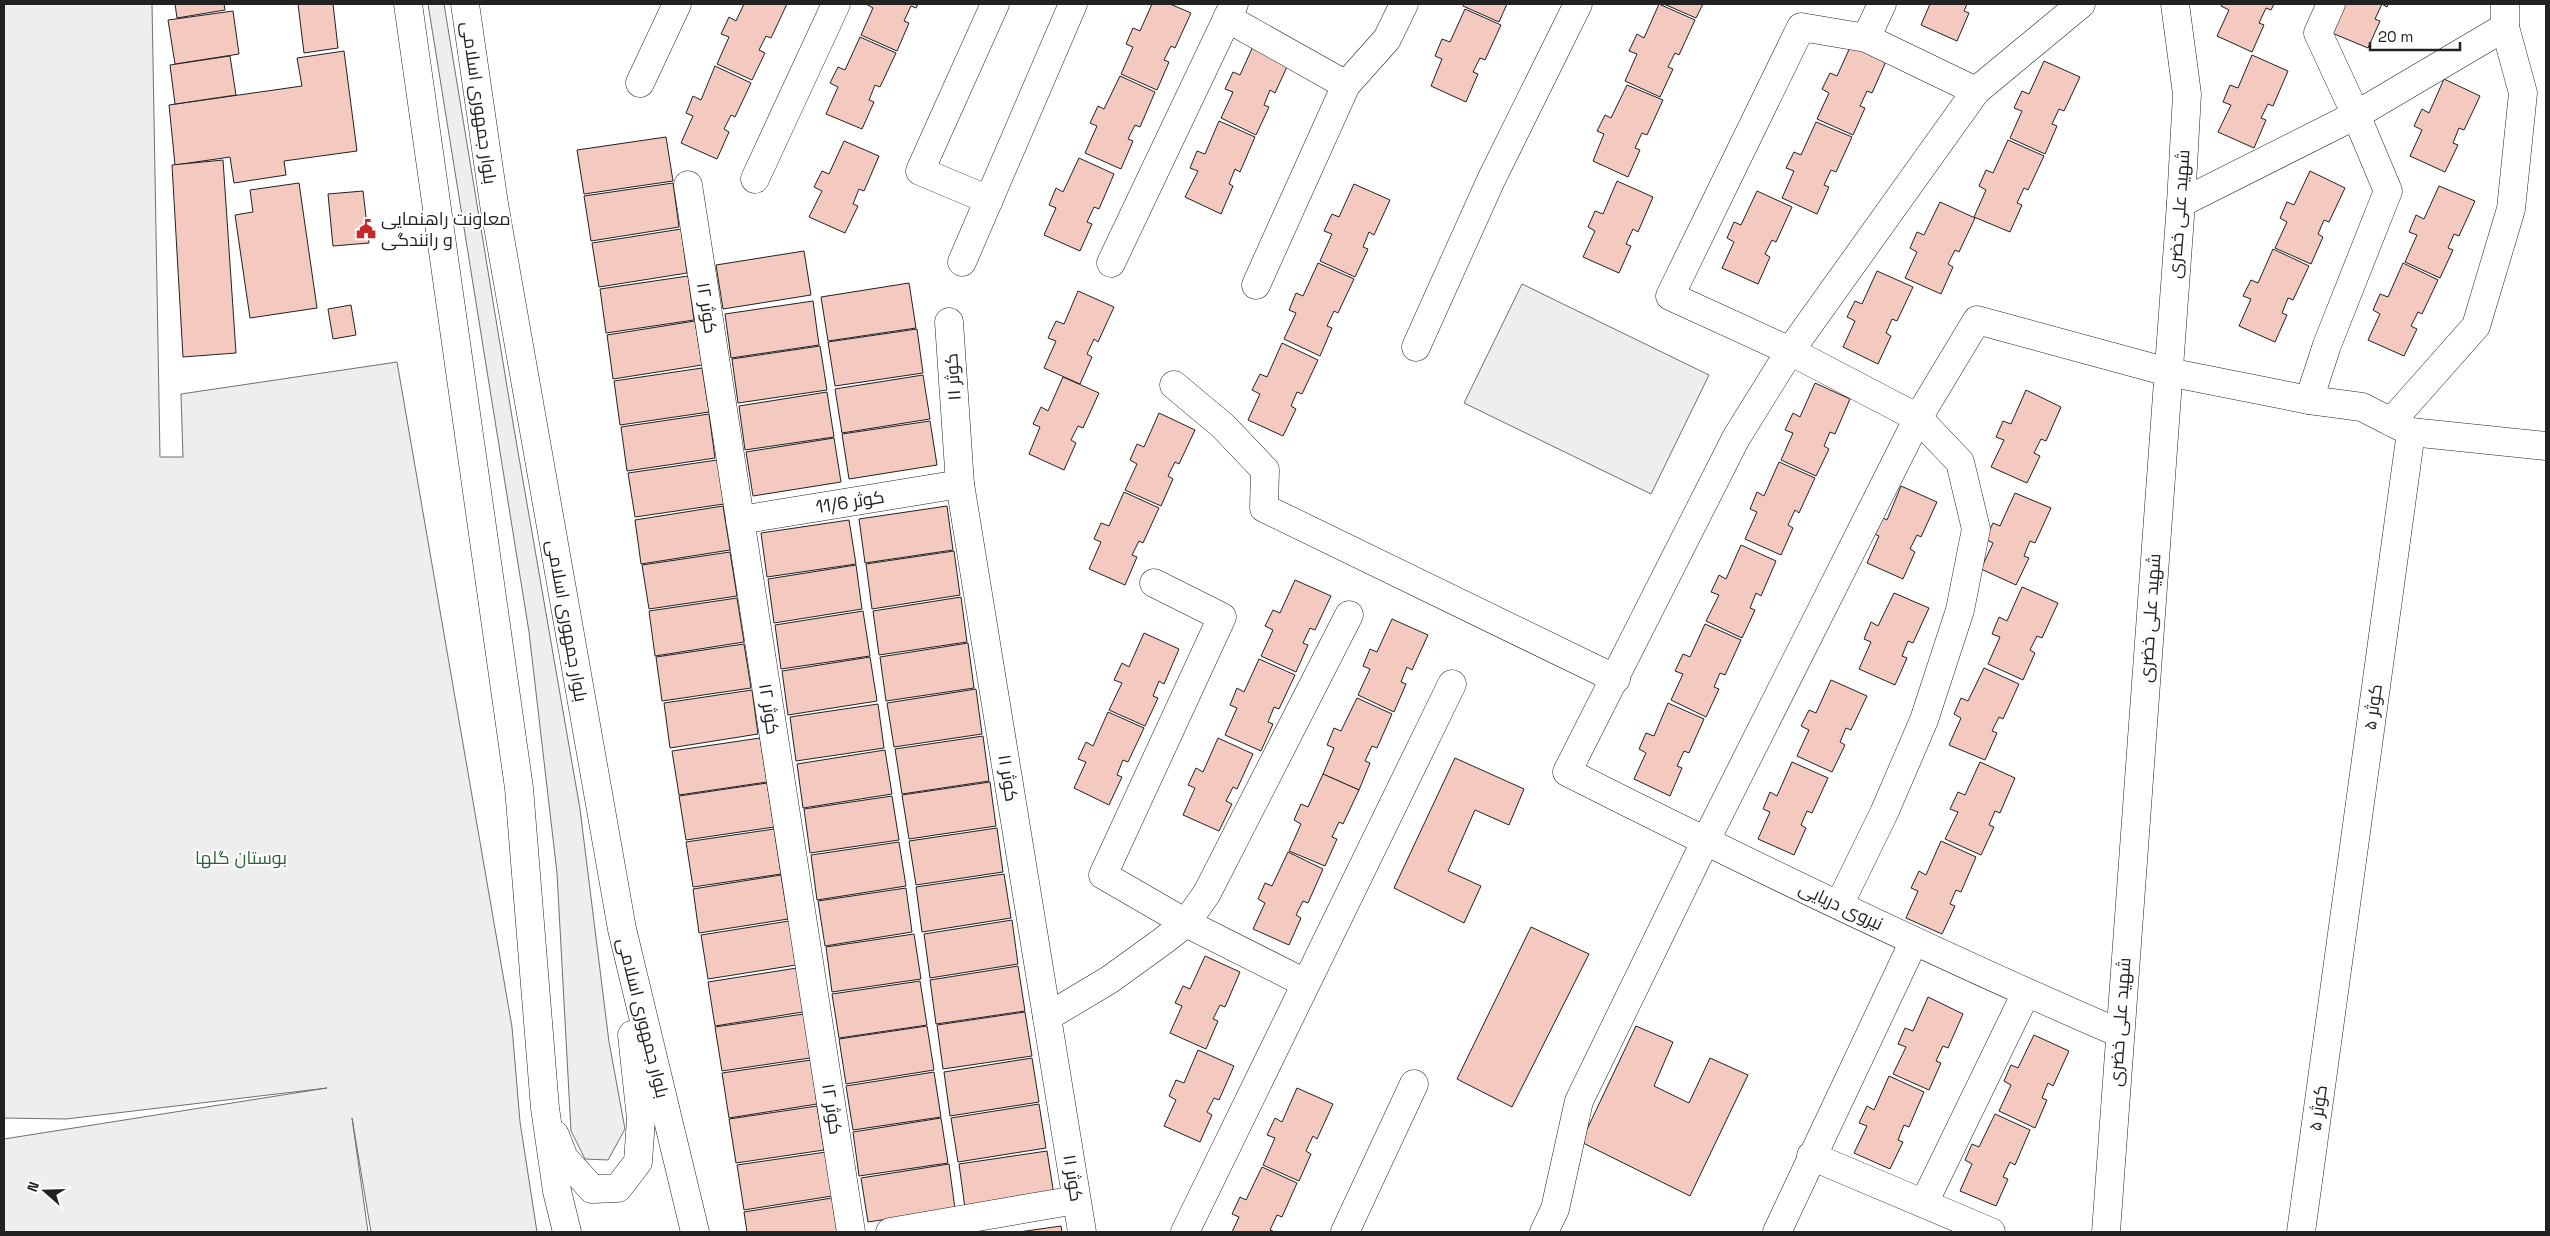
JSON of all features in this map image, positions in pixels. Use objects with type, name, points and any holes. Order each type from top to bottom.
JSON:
[{"type":"street","points":[[408,4],[519,788],[545,1108],[557,1191],[567,1232]]},
{"type":"street","name":"بلوار جمهوری اسلامی","points":[[465,4],[494,204],[622,929],[695,1232]]},
{"type":"street","points":[[640,83],[677,4]]},
{"type":"street","points":[[755,179],[836,4]]},
{"type":"street","points":[[989,200],[920,171],[995,4]]},
{"type":"street","points":[[962,262],[1073,4]]},
{"type":"street","points":[[1256,285],[1346,85],[1387,39],[1404,4]]},
{"type":"street","points":[[1416,347],[1492,180],[1578,4]]},
{"type":"street","points":[[1866,38],[1882,4]]},
{"type":"street","points":[[1174,386],[1223,426],[1265,470],[1264,508],[1616,679],[1736,438],[1790,351],[1976,91],[2081,4]]},
{"type":"street","name":"شهید علی خضری","points":[[2106,1232],[2119,1033],[2181,203],[2187,94],[2175,4]]},
{"type":"street","points":[[2309,400],[2326,345],[2388,191],[2356,115],[2318,33],[2331,4]]},
{"type":"street","points":[[1112,263],[1230,11],[1346,85]]},
{"type":"street","points":[[2181,203],[2356,115],[2505,16],[2523,93],[2511,209],[2476,326],[2401,427]]},
{"type":"street","points":[[1839,905],[1884,813],[1924,720],[1960,610],[1976,529],[1960,462],[1918,418],[1790,351],[1670,296],[1801,28],[1866,38],[1976,91]]},
{"type":"street","name":"کوثر ۱۲","points":[[688,185],[852,1232]]},
{"type":"street","points":[[1544,1232],[1555,1208],[1579,1101],[1918,418],[1977,320],[2168,372],[2309,400],[2362,407],[2401,427],[2546,446]]},
{"type":"street","name":"کوثر ۱۱","points":[[949,322],[960,484],[1082,1232]]},
{"type":"street","name":"کوثر ۵","points":[[2301,1232],[2401,427]]},
{"type":"street","name":"کوثر 11/6","points":[[740,520],[960,484]]},
{"type":"street","points":[[1154,583],[1222,617],[1103,874],[1186,923],[1305,983]]},
{"type":"street","points":[[1047,1017],[1109,980],[1186,923],[1206,893],[1348,615]]},
{"type":"street","name":"نیروی دریایی","points":[[1616,679],[1567,772],[1706,842],[1914,941],[2026,993],[2119,1033]]},
{"type":"street","points":[[1185,1232],[1452,684]]},
{"type":"street","points":[[545,1108],[564,1158],[592,1189],[618,1188],[638,1162],[641,1119],[622,929]]},
{"type":"street","points":[[1777,1232],[1811,1156],[1914,941]]},
{"type":"street","points":[[1924,1203],[2026,993]]},
{"type":"street","points":[[1346,1232],[1414,1084]]},
{"type":"street","points":[[1811,1156],[1991,1232]]},
{"type":"street","points":[[890,1232],[1076,1200]]},
{"type":"green space","name":"بوستان گلها","points":[[4,4],[152,4],[160,457],[183,457],[181,394],[397,362],[512,1027],[520,1122],[537,1232],[371,1232],[352,1118],[368,1232],[4,1232],[4,1139],[327,1088],[66,1119],[4,1118]]},
{"type":"green space","points":[[428,4],[444,4],[513,423],[580,809],[609,1042],[625,1129],[608,1160],[585,1159],[571,1131],[557,873],[529,632]]},
{"type":"green space","points":[[1522,284],[1709,375],[1651,494],[1464,403]]},
{"type":"building","points":[[175,4],[224,4],[225,10],[177,18]]},
{"type":"building","points":[[298,4],[333,4],[338,48],[304,53]]},
{"type":"building","points":[[744,4],[787,4],[771,38],[766,36],[759,50],[765,53],[752,80],[717,64],[729,37],[721,34],[729,17],[736,21]]},
{"type":"building","points":[[866,4],[918,4],[916,8],[911,6],[904,21],[909,23],[897,51],[861,35],[873,8]]},
{"type":"building","points":[[1152,4],[1170,4],[1191,13],[1175,48],[1171,46],[1164,60],[1169,62],[1157,90],[1121,74],[1133,47],[1126,44],[1133,28],[1140,31]]},
{"type":"building","points":[[1464,4],[1507,4],[1499,22],[1463,6]]},
{"type":"building","points":[[1659,4],[1695,20],[1679,55],[1675,53],[1668,67],[1673,69],[1660,97],[1625,81],[1637,54],[1629,51],[1637,34],[1644,38]]},
{"type":"building","points":[[1664,4],[1703,4],[1696,18]]},
{"type":"building","points":[[1930,4],[1967,4],[1964,11],[1969,13],[1957,41],[1921,25]]},
{"type":"building","points":[[2222,4],[2274,4],[2271,10],[2266,8],[2259,23],[2264,25],[2252,52],[2217,36],[2229,10],[2221,6]]},
{"type":"building","points":[[2340,4],[2382,4],[2375,19],[2380,21],[2368,48],[2332,33],[2344,6]]},
{"type":"building","points":[[1465,9],[1501,25],[1485,60],[1480,58],[1473,72],[1478,74],[1466,102],[1431,86],[1442,59],[1435,56],[1442,39],[1450,42]]},
{"type":"building","points":[[233,11],[239,54],[175,64],[168,20]]},
{"type":"building","points":[[860,37],[896,53],[880,87],[875,85],[869,100],[874,102],[862,129],[826,114],[838,87],[830,83],[838,67],[845,70]]},
{"type":"building","points":[[1255,42],[1291,58],[1275,93],[1270,90],[1264,105],[1269,107],[1256,135],[1221,118],[1233,92],[1225,89],[1233,72],[1240,75]]},
{"type":"building","points":[[1852,43],[1887,59],[1872,93],[1867,91],[1860,106],[1865,108],[1853,135],[1817,119],[1829,93],[1822,89],[1830,73],[1837,76]]},
{"type":"building","points":[[344,51],[357,151],[284,161],[286,175],[234,183],[230,157],[175,165],[169,105],[302,86],[297,58]]},
{"type":"building","points":[[2252,55],[2288,71],[2273,106],[2268,104],[2261,118],[2266,120],[2254,148],[2218,132],[2231,105],[2223,102],[2230,85],[2238,88]]},
{"type":"building","points":[[230,56],[236,95],[175,104],[170,65]]},
{"type":"building","points":[[2044,61],[2080,77],[2064,111],[2059,109],[2052,124],[2057,126],[2045,154],[2010,138],[2022,111],[2014,108],[2022,91],[2029,94]]},
{"type":"building","points":[[715,66],[751,83],[735,117],[731,115],[724,129],[729,132],[717,159],[681,143],[693,116],[686,113],[693,96],[701,100]]},
{"type":"building","points":[[1120,76],[1155,92],[1140,127],[1135,125],[1128,139],[1133,141],[1121,169],[1085,153],[1097,126],[1090,123],[1098,106],[1104,109]]},
{"type":"building","points":[[2444,79],[2480,96],[2464,130],[2459,128],[2453,143],[2458,145],[2445,172],[2410,156],[2422,130],[2414,126],[2422,109],[2429,113]]},
{"type":"building","points":[[1627,85],[1663,100],[1647,135],[1642,133],[1635,148],[1640,150],[1628,177],[1593,161],[1604,134],[1597,131],[1605,115],[1611,118]]},
{"type":"building","points":[[1219,121],[1255,137],[1240,172],[1235,169],[1229,184],[1233,186],[1221,214],[1185,197],[1198,171],[1190,168],[1197,151],[1205,154]]},
{"type":"building","points":[[1816,122],[1852,137],[1836,172],[1831,170],[1824,185],[1829,187],[1817,214],[1782,198],[1794,171],[1786,168],[1794,152],[1801,155]]},
{"type":"building","points":[[666,137],[673,181],[584,194],[577,150]]},
{"type":"building","points":[[2008,140],[2044,156],[2028,190],[2024,188],[2017,203],[2022,205],[2010,232],[1974,217],[1986,190],[1979,186],[1986,170],[1993,173]]},
{"type":"building","points":[[844,141],[879,156],[864,191],[859,189],[853,204],[858,206],[845,233],[809,217],[822,191],[814,187],[822,171],[829,174]]},
{"type":"building","points":[[1079,158],[1114,174],[1099,209],[1094,207],[1087,222],[1092,224],[1080,251],[1044,235],[1056,208],[1049,205],[1056,188],[1063,192]]},
{"type":"building","points":[[223,160],[236,353],[183,357],[172,165]]},
{"type":"building","points":[[2310,171],[2345,188],[2329,222],[2324,220],[2318,234],[2323,237],[2311,264],[2275,248],[2287,222],[2280,218],[2287,202],[2294,205]]},
{"type":"building","points":[[1617,181],[1653,197],[1638,232],[1633,229],[1626,244],[1631,246],[1619,273],[1583,257],[1595,231],[1588,227],[1595,211],[1603,214]]},
{"type":"building","points":[[299,183],[317,308],[250,318],[235,215],[253,212],[250,190]]},
{"type":"building","points":[[673,183],[679,227],[591,241],[584,196]]},
{"type":"building","points":[[1354,184],[1390,200],[1374,235],[1369,232],[1363,247],[1368,249],[1355,277],[1320,261],[1332,234],[1324,231],[1332,214],[1339,217]]},
{"type":"building","points":[[2439,186],[2475,201],[2459,236],[2454,234],[2448,248],[2453,250],[2440,278],[2405,262],[2417,235],[2409,232],[2416,215],[2424,219]]},
{"type":"building","points":[[363,191],[369,243],[333,246],[328,194]]},
{"type":"building","points":[[1757,191],[1792,207],[1776,242],[1772,240],[1765,254],[1770,257],[1758,284],[1722,268],[1734,242],[1727,238],[1734,222],[1741,225]]},
{"type":"building","points":[[1940,202],[1975,218],[1959,252],[1955,250],[1948,264],[1953,267],[1941,294],[1905,278],[1917,252],[1910,248],[1917,232],[1924,235]]},
{"type":"building","points":[[681,229],[687,273],[599,287],[592,243]]},
{"type":"building","points":[[2273,249],[2309,266],[2293,300],[2288,298],[2282,313],[2287,315],[2275,342],[2239,326],[2251,299],[2243,296],[2251,280],[2258,283]]},
{"type":"building","points":[[804,251],[811,295],[723,309],[716,265]]},
{"type":"building","points":[[1318,263],[1354,279],[1338,313],[1334,311],[1327,326],[1332,328],[1320,356],[1284,339],[1296,313],[1289,310],[1296,293],[1303,296]]},
{"type":"building","points":[[2403,263],[2438,280],[2422,314],[2418,312],[2411,326],[2417,329],[2404,356],[2368,340],[2380,314],[2373,310],[2380,294],[2388,297]]},
{"type":"building","points":[[1877,271],[1913,287],[1897,321],[1892,319],[1886,333],[1891,336],[1878,364],[1843,347],[1855,321],[1847,317],[1855,301],[1862,304]]},
{"type":"building","points":[[688,276],[694,320],[606,333],[600,289]]},
{"type":"building","points":[[909,283],[916,328],[828,341],[821,297]]},
{"type":"building","points":[[1078,291],[1114,307],[1098,342],[1094,339],[1087,354],[1092,357],[1080,384],[1044,368],[1056,341],[1048,338],[1056,321],[1064,324]]},
{"type":"building","points":[[813,301],[819,345],[731,358],[725,314]]},
{"type":"building","points":[[351,305],[356,335],[333,339],[328,309]]},
{"type":"building","points":[[695,321],[702,365],[613,379],[607,335]]},
{"type":"building","points":[[917,329],[923,373],[835,386],[828,342]]},
{"type":"building","points":[[1282,343],[1318,360],[1302,394],[1297,392],[1291,406],[1296,409],[1283,436],[1248,420],[1260,394],[1252,390],[1260,374],[1267,377]]},
{"type":"building","points":[[820,346],[827,390],[738,403],[732,359]]},
{"type":"building","points":[[702,368],[709,412],[620,425],[614,381]]},
{"type":"building","points":[[923,375],[930,419],[842,433],[835,389]]},
{"type":"building","points":[[1063,377],[1099,393],[1083,428],[1078,426],[1071,440],[1076,443],[1064,470],[1029,454],[1040,427],[1033,424],[1041,407],[1048,411]]},
{"type":"building","points":[[1815,383],[1850,399],[1835,434],[1830,432],[1824,446],[1829,449],[1816,476],[1781,460],[1793,433],[1785,430],[1793,413],[1800,417]]},
{"type":"building","points":[[2026,390],[2061,407],[2046,441],[2041,439],[2034,453],[2040,456],[2027,483],[1991,467],[2004,440],[1996,437],[2003,421],[2011,424]]},
{"type":"building","points":[[827,392],[834,437],[745,450],[739,406]]},
{"type":"building","points":[[1159,413],[1195,430],[1179,464],[1175,462],[1168,476],[1173,479],[1161,506],[1125,490],[1137,464],[1130,460],[1137,444],[1144,447]]},
{"type":"building","points":[[709,414],[715,458],[627,471],[621,427]]},
{"type":"building","points":[[930,421],[937,465],[849,479],[842,434]]},
{"type":"building","points":[[834,438],[841,482],[753,496],[746,452]]},
{"type":"building","points":[[717,460],[724,504],[635,517],[628,473]]},
{"type":"building","points":[[1779,462],[1815,478],[1799,513],[1795,510],[1788,525],[1793,528],[1781,555],[1745,539],[1757,512],[1750,509],[1757,492],[1764,496]]},
{"type":"building","points":[[1901,486],[1937,502],[1921,537],[1917,535],[1910,549],[1915,552],[1903,579],[1867,563],[1879,536],[1872,533],[1879,516],[1887,520]]},
{"type":"building","points":[[1124,492],[1159,508],[1143,543],[1139,541],[1132,555],[1137,557],[1125,585],[1089,569],[1101,542],[1094,539],[1101,523],[1109,526]]},
{"type":"building","points":[[2015,493],[2051,508],[2035,543],[2030,541],[2024,556],[2029,558],[2016,585],[1981,569],[1993,543],[1985,539],[1993,523],[2000,526]]},
{"type":"building","points":[[723,506],[730,550],[641,564],[635,520]]},
{"type":"building","points":[[947,506],[953,550],[865,563],[859,519]]},
{"type":"building","points":[[849,520],[856,564],[767,577],[761,533]]},
{"type":"building","points":[[1741,545],[1776,561],[1761,596],[1756,593],[1750,608],[1755,610],[1742,638],[1706,621],[1719,595],[1711,592],[1719,575],[1726,579]]},
{"type":"building","points":[[954,551],[960,595],[872,609],[866,564]]},
{"type":"building","points":[[730,552],[737,596],[649,609],[642,565]]},
{"type":"building","points":[[856,565],[862,609],[774,623],[768,579]]},
{"type":"building","points":[[1295,580],[1331,596],[1315,630],[1310,628],[1303,643],[1308,645],[1296,672],[1261,656],[1273,630],[1265,626],[1273,610],[1280,613]]},
{"type":"building","points":[[2022,587],[2058,603],[2042,638],[2037,636],[2030,650],[2035,653],[2023,680],[1988,664],[2000,637],[1992,634],[1999,617],[2007,621]]},
{"type":"building","points":[[1894,593],[1929,608],[1913,643],[1908,641],[1902,656],[1907,658],[1895,685],[1859,669],[1871,642],[1864,639],[1871,622],[1878,626]]},
{"type":"building","points":[[961,597],[967,642],[879,655],[873,611]]},
{"type":"building","points":[[737,598],[744,642],[655,656],[649,611]]},
{"type":"building","points":[[863,611],[870,656],[781,669],[775,625]]},
{"type":"building","points":[[1392,619],[1428,635],[1412,670],[1407,667],[1401,682],[1406,684],[1394,712],[1358,695],[1370,669],[1363,666],[1370,649],[1377,652]]},
{"type":"building","points":[[1705,624],[1741,640],[1725,675],[1720,673],[1714,687],[1719,689],[1706,717],[1671,700],[1683,674],[1675,671],[1683,654],[1690,657]]},
{"type":"building","points":[[1144,633],[1179,649],[1164,684],[1159,681],[1153,696],[1158,698],[1145,726],[1109,710],[1122,683],[1114,680],[1122,663],[1129,667]]},
{"type":"building","points":[[968,643],[974,688],[886,701],[880,657]]},
{"type":"building","points":[[744,644],[751,688],[662,701],[656,657]]},
{"type":"building","points":[[870,657],[877,701],[788,715],[782,671]]},
{"type":"building","points":[[1259,659],[1295,675],[1279,709],[1274,707],[1268,722],[1273,724],[1261,751],[1225,735],[1237,708],[1230,705],[1237,688],[1244,692]]},
{"type":"building","points":[[1984,668],[2019,684],[2003,719],[1999,717],[1992,731],[1997,733],[1985,760],[1949,745],[1961,718],[1954,714],[1961,698],[1968,701]]},
{"type":"building","points":[[1831,680],[1867,696],[1851,730],[1846,728],[1840,742],[1845,745],[1832,772],[1797,756],[1809,730],[1801,726],[1809,710],[1816,713]]},
{"type":"building","points":[[976,689],[982,734],[894,747],[887,703]]},
{"type":"building","points":[[752,690],[758,734],[670,748],[664,703]]},
{"type":"building","points":[[1357,698],[1392,714],[1377,748],[1372,746],[1365,761],[1370,763],[1359,790],[1323,774],[1334,748],[1327,745],[1334,728],[1341,731]]},
{"type":"building","points":[[1668,703],[1704,719],[1689,753],[1684,751],[1677,766],[1682,768],[1670,796],[1634,779],[1646,753],[1639,749],[1646,733],[1654,736]]},
{"type":"building","points":[[878,704],[884,748],[796,761],[790,717]]},
{"type":"building","points":[[1108,712],[1144,728],[1128,762],[1123,760],[1117,775],[1122,777],[1109,805],[1074,788],[1086,762],[1078,759],[1086,742],[1093,746]]},
{"type":"building","points":[[983,736],[989,781],[902,794],[895,749]]},
{"type":"building","points":[[760,738],[767,782],[679,795],[672,751]]},
{"type":"building","points":[[1218,738],[1253,754],[1237,789],[1233,787],[1226,801],[1232,804],[1219,831],[1183,815],[1195,788],[1188,785],[1196,768],[1203,772]]},
{"type":"building","points":[[885,750],[892,794],[803,808],[797,764]]},
{"type":"building","points":[[1455,758],[1524,789],[1509,825],[1475,810],[1448,871],[1481,886],[1464,923],[1394,888]]},
{"type":"building","points":[[1792,762],[1828,778],[1812,813],[1807,811],[1801,825],[1806,828],[1794,855],[1758,839],[1770,812],[1763,809],[1770,792],[1777,796]]},
{"type":"building","points":[[1980,762],[2015,778],[2000,813],[1995,811],[1989,825],[1994,827],[1981,855],[1945,839],[1958,812],[1950,809],[1958,792],[1965,795]]},
{"type":"building","points":[[1323,774],[1359,790],[1343,824],[1339,822],[1332,837],[1337,839],[1325,866],[1289,851],[1301,824],[1294,820],[1301,804],[1308,807]]},
{"type":"building","points":[[990,782],[996,826],[909,839],[902,795]]},
{"type":"building","points":[[767,783],[774,827],[686,840],[679,796]]},
{"type":"building","points":[[892,796],[899,840],[810,853],[804,809]]},
{"type":"building","points":[[997,828],[1003,872],[916,885],[909,841]]},
{"type":"building","points":[[774,829],[781,874],[693,887],[686,842]]},
{"type":"building","points":[[1941,841],[1976,857],[1961,892],[1956,890],[1950,904],[1955,906],[1942,934],[1906,918],[1918,891],[1911,888],[1919,871],[1926,875]]},
{"type":"building","points":[[899,842],[906,886],[817,900],[811,855]]},
{"type":"building","points":[[1288,852],[1323,869],[1308,903],[1303,901],[1296,915],[1301,918],[1289,945],[1253,929],[1265,903],[1258,899],[1265,883],[1272,886]]},
{"type":"building","points":[[1004,874],[1011,918],[922,932],[916,887]]},
{"type":"building","points":[[781,875],[788,919],[699,933],[693,889]]},
{"type":"building","points":[[906,888],[912,932],[825,946],[818,901]]},
{"type":"building","points":[[1012,920],[1018,964],[930,978],[924,934]]},
{"type":"building","points":[[789,921],[796,965],[708,979],[701,935]]},
{"type":"building","points":[[1531,927],[1589,954],[1512,1107],[1457,1079]]},
{"type":"building","points":[[914,934],[921,979],[832,992],[826,947]]},
{"type":"building","points":[[1205,956],[1240,972],[1225,1007],[1220,1005],[1213,1019],[1218,1021],[1206,1049],[1170,1033],[1182,1006],[1175,1003],[1183,986],[1190,989]]},
{"type":"building","points":[[1018,966],[1025,1011],[936,1024],[930,980]]},
{"type":"building","points":[[797,968],[803,1012],[715,1026],[708,982]]},
{"type":"building","points":[[920,981],[927,1025],[839,1038],[832,994]]},
{"type":"building","points":[[1928,997],[1963,1014],[1948,1048],[1943,1046],[1936,1061],[1941,1063],[1929,1090],[1893,1074],[1906,1047],[1898,1044],[1905,1028],[1913,1031]]},
{"type":"building","points":[[1025,1012],[1032,1056],[943,1069],[937,1025]]},
{"type":"building","points":[[804,1014],[810,1058],[722,1071],[715,1027]]},
{"type":"building","points":[[927,1026],[934,1070],[846,1084],[839,1039]]},
{"type":"building","points":[[1636,1026],[1673,1042],[1654,1086],[1689,1103],[1710,1058],[1748,1075],[1690,1196],[1581,1142]]},
{"type":"building","points":[[2034,1035],[2069,1051],[2053,1086],[2048,1083],[2042,1098],[2047,1100],[2035,1128],[1999,1111],[2011,1085],[2004,1081],[2011,1065],[2018,1068]]},
{"type":"building","points":[[1198,1050],[1234,1066],[1219,1100],[1214,1098],[1207,1112],[1212,1115],[1200,1142],[1164,1126],[1176,1100],[1169,1096],[1176,1080],[1184,1083]]},
{"type":"building","points":[[1032,1058],[1039,1102],[950,1116],[944,1072]]},
{"type":"building","points":[[811,1060],[817,1104],[729,1118],[722,1073]]},
{"type":"building","points":[[934,1072],[941,1117],[853,1130],[846,1086]]},
{"type":"building","points":[[1889,1076],[1924,1092],[1909,1127],[1904,1125],[1898,1140],[1903,1142],[1890,1169],[1854,1153],[1867,1126],[1859,1123],[1867,1106],[1874,1110]]},
{"type":"building","points":[[1297,1088],[1333,1104],[1317,1139],[1313,1136],[1306,1151],[1311,1154],[1299,1181],[1263,1165],[1275,1138],[1267,1135],[1275,1118],[1282,1122]]},
{"type":"building","points":[[1039,1104],[1046,1148],[958,1162],[951,1118]]},
{"type":"building","points":[[817,1106],[824,1150],[736,1163],[729,1119]]},
{"type":"building","points":[[1995,1114],[2030,1130],[2015,1165],[2010,1162],[2003,1177],[2008,1179],[1996,1206],[1960,1191],[1972,1164],[1965,1160],[1972,1144],[1979,1147]]},
{"type":"building","points":[[941,1118],[948,1163],[859,1176],[853,1132]]},
{"type":"building","points":[[1047,1151],[1054,1195],[965,1208],[959,1164]]},
{"type":"building","points":[[826,1152],[832,1196],[744,1210],[737,1165]]},
{"type":"building","points":[[949,1164],[955,1209],[868,1222],[861,1178]]},
{"type":"building","points":[[1262,1167],[1297,1183],[1282,1217],[1277,1215],[1270,1230],[1275,1232],[1232,1232],[1239,1217],[1232,1214],[1240,1197],[1246,1200]]},
{"type":"building","points":[[832,1198],[837,1232],[747,1232],[744,1212]]},
{"type":"building","points":[[1061,1226],[1062,1232],[1019,1232]]},
{"type":"place","name":"معاونت راهنمایی و رانندگی","points":[[366,229]]}]
